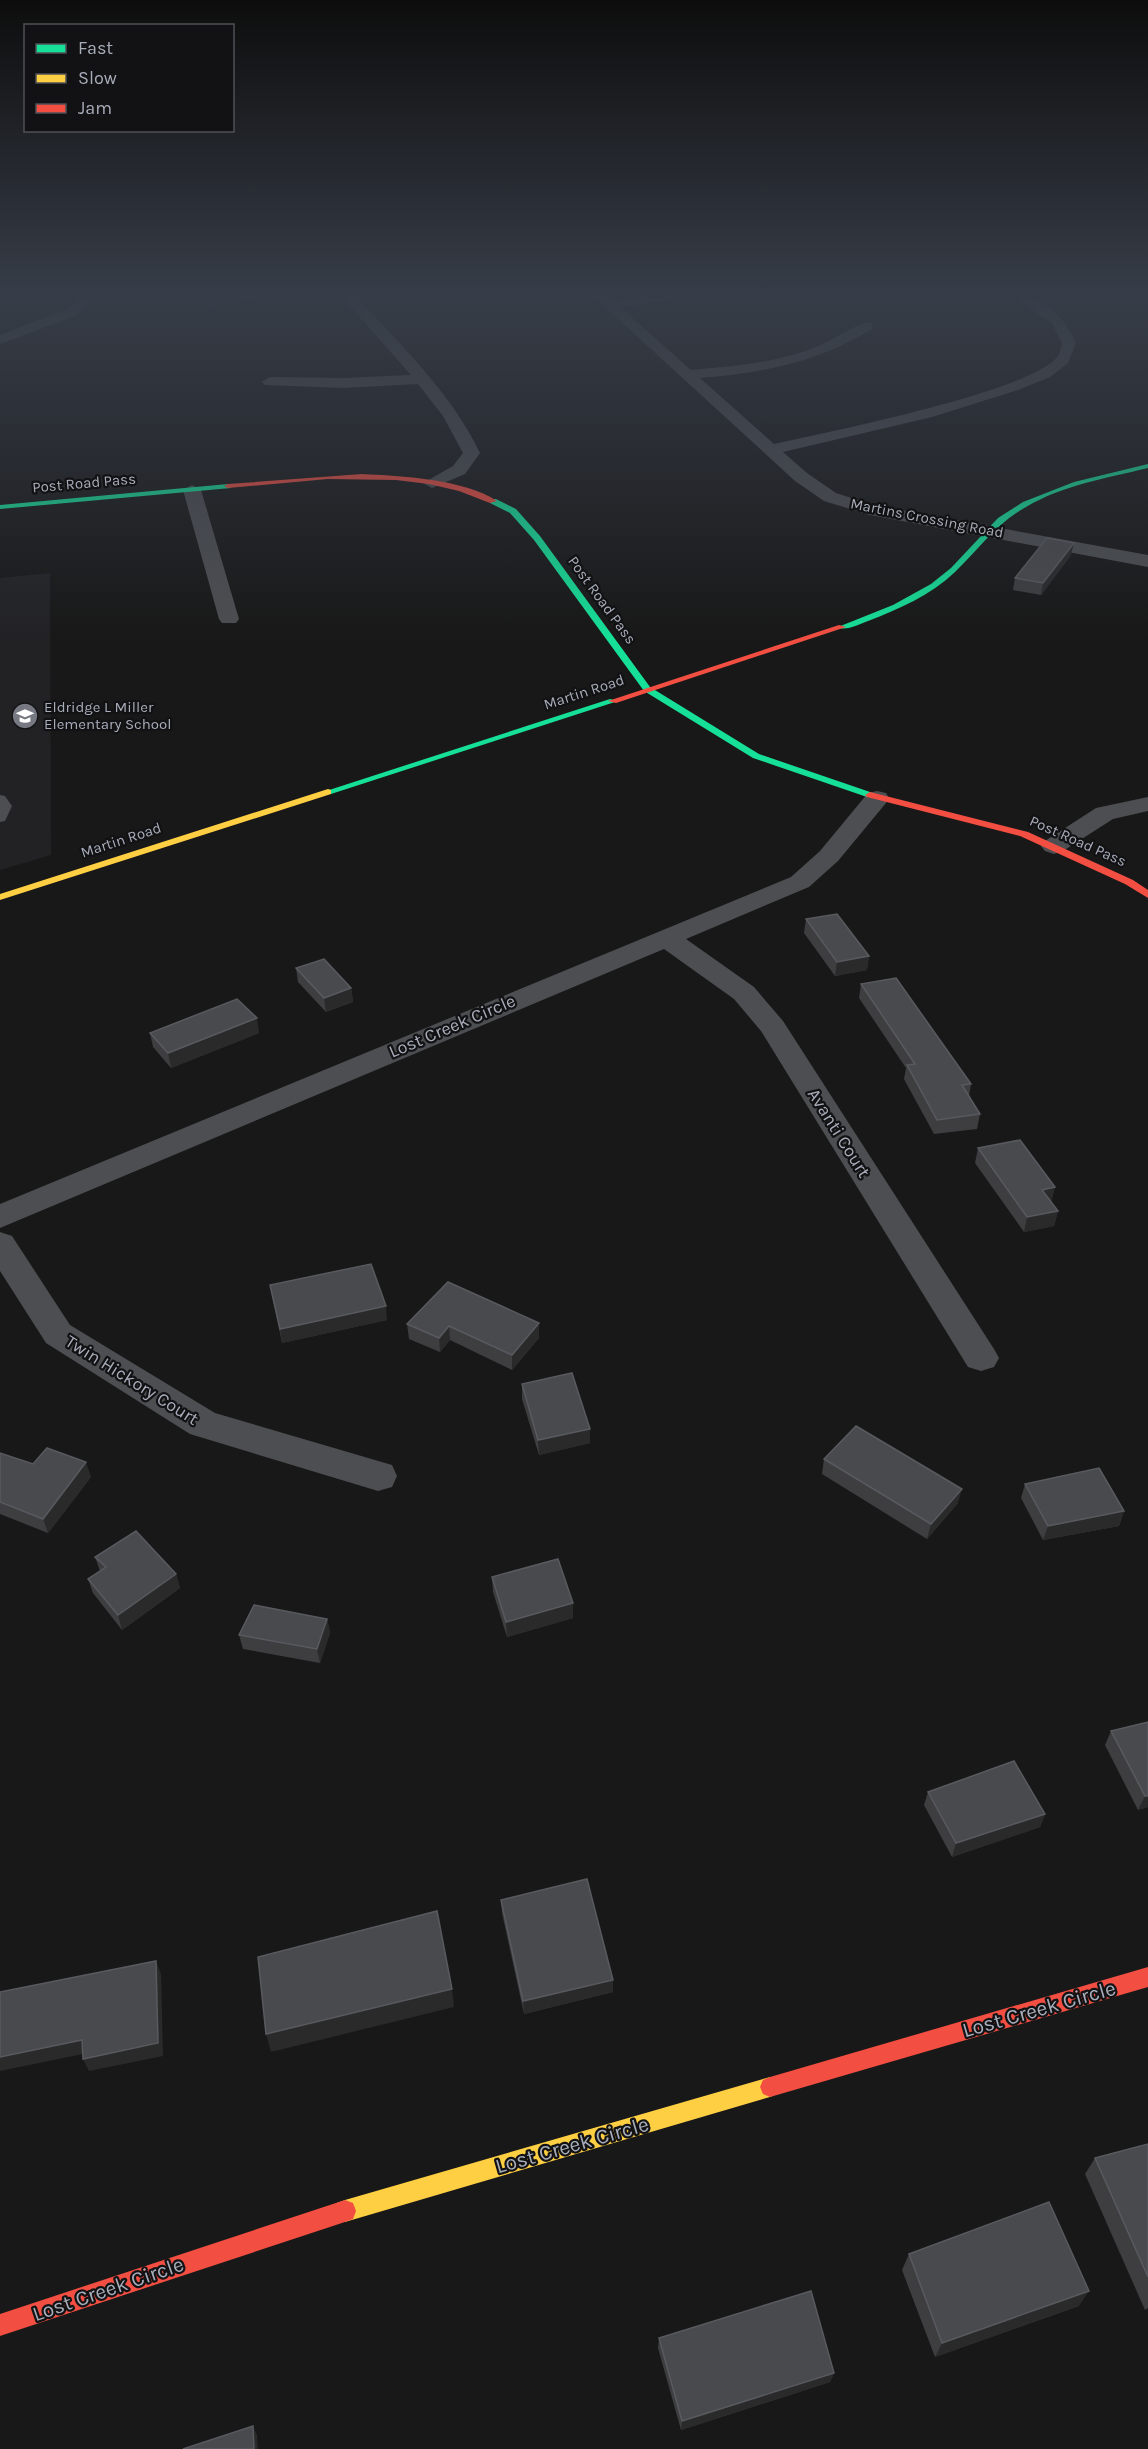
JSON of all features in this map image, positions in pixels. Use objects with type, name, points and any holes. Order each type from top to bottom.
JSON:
[{"type":"street","points":[[432,483],[459,470],[472,453],[466,436],[446,410]]},
{"type":"street","name":"Martins Crossing Road","points":[[728,410],[801,477],[830,497],[870,510],[1148,561]]},
{"type":"street","points":[[772,449],[852,433],[934,410]]},
{"type":"street","name":"Martin Road","points":[[2,894],[798,642],[907,601],[951,573],[988,531],[1011,512],[1030,502],[1148,466]]},
{"type":"street","name":"Post Road Pass","points":[[0,507],[335,476],[386,477],[432,483],[483,496],[513,511],[537,538],[647,689],[756,756],[877,798],[1024,834],[1129,882],[1148,895]]},
{"type":"street","points":[[192,490],[229,619]]},
{"type":"street","name":"Lost Creek Circle","points":[[0,1217],[800,882],[830,856],[877,798]]},
{"type":"street","points":[[1054,846],[1105,813],[1148,804]]},
{"type":"street","name":"Avanti Court","points":[[665,937],[744,993],[773,1027],[981,1358]]},
{"type":"street","name":"Twin Hickory Court","points":[[0,1244],[58,1334],[203,1424],[378,1476]]},
{"type":"street","name":"Lost Creek Circle","points":[[0,2325],[298,2225],[1148,1977]]},
{"type":"lane","points":[[0,799],[5,806],[0,818]]},
{"type":"shaded area","name":"Eldridge L Miller Elementary School","points":[[50,573],[51,855],[0,870],[0,578]]},
{"type":"building","points":[[1047,538],[1074,543],[1043,583],[1015,578]]},
{"type":"building","points":[[837,914],[869,956],[837,962],[806,919]]},
{"type":"building","points":[[324,959],[351,988],[324,998],[296,968]]},
{"type":"building","points":[[896,978],[971,1084],[962,1085],[980,1114],[937,1120],[907,1065],[915,1064],[861,984]]},
{"type":"building","points":[[237,999],[257,1018],[168,1053],[150,1033]]},
{"type":"building","points":[[1020,1140],[1055,1187],[1042,1190],[1058,1211],[1027,1217],[978,1148]]},
{"type":"building","points":[[371,1264],[386,1306],[280,1329],[270,1285]]},
{"type":"building","points":[[448,1282],[539,1323],[512,1355],[449,1326],[439,1338],[407,1324]]},
{"type":"building","points":[[572,1373],[590,1429],[538,1440],[522,1384]]},
{"type":"building","points":[[856,1426],[962,1489],[931,1524],[824,1459]]},
{"type":"building","points":[[47,1448],[86,1462],[43,1519],[0,1502],[0,1453],[33,1464]]},
{"type":"building","points":[[1099,1468],[1124,1511],[1048,1526],[1025,1484]]},
{"type":"building","points":[[136,1531],[176,1574],[118,1615],[88,1579],[106,1567],[95,1557]]},
{"type":"building","points":[[558,1559],[573,1603],[506,1622],[492,1577]]},
{"type":"building","points":[[254,1605],[327,1619],[317,1649],[239,1635]]},
{"type":"building","points":[[1148,1722],[1148,1796],[1145,1796],[1111,1731]]},
{"type":"building","points":[[1014,1761],[1045,1814],[956,1843],[928,1792]]},
{"type":"building","points":[[587,1879],[613,1980],[523,2001],[501,1900]]},
{"type":"building","points":[[437,1911],[452,1989],[266,2034],[258,1957]]},
{"type":"building","points":[[156,1961],[158,2043],[83,2059],[82,2040],[0,2057],[0,1992]]},
{"type":"building","points":[[1148,2144],[1148,2277],[1095,2158]]},
{"type":"building","points":[[1049,2202],[1089,2291],[942,2343],[909,2254]]},
{"type":"building","points":[[811,2291],[834,2373],[682,2421],[659,2338]]},
{"type":"building","points":[[253,2426],[254,2449],[183,2449]]},
{"type":"traffic: fast","points":[[842,627],[896,606],[934,586],[1001,520],[1025,504],[1059,489],[1148,466]]},
{"type":"traffic: fast","points":[[0,507],[228,486]]},
{"type":"traffic: fast","points":[[493,501],[513,511],[537,538],[647,689],[756,756],[870,795]]},
{"type":"traffic: fast","points":[[328,792],[613,701]]},
{"type":"traffic: slow","points":[[0,897],[328,792]]},
{"type":"traffic: slow","points":[[345,2211],[770,2087]]},
{"type":"traffic: jam","points":[[228,486],[328,477],[396,477],[461,489],[493,501]]},
{"type":"traffic: jam","points":[[613,701],[842,627]]},
{"type":"traffic: jam","points":[[870,795],[1024,834],[1129,882],[1148,895]]},
{"type":"traffic: jam","points":[[770,2087],[1148,1977]]},
{"type":"traffic: jam","points":[[0,2325],[345,2211]]},
{"type":"place","name":"Eldridge L Miller Elementary School","points":[[25,716]]}]
